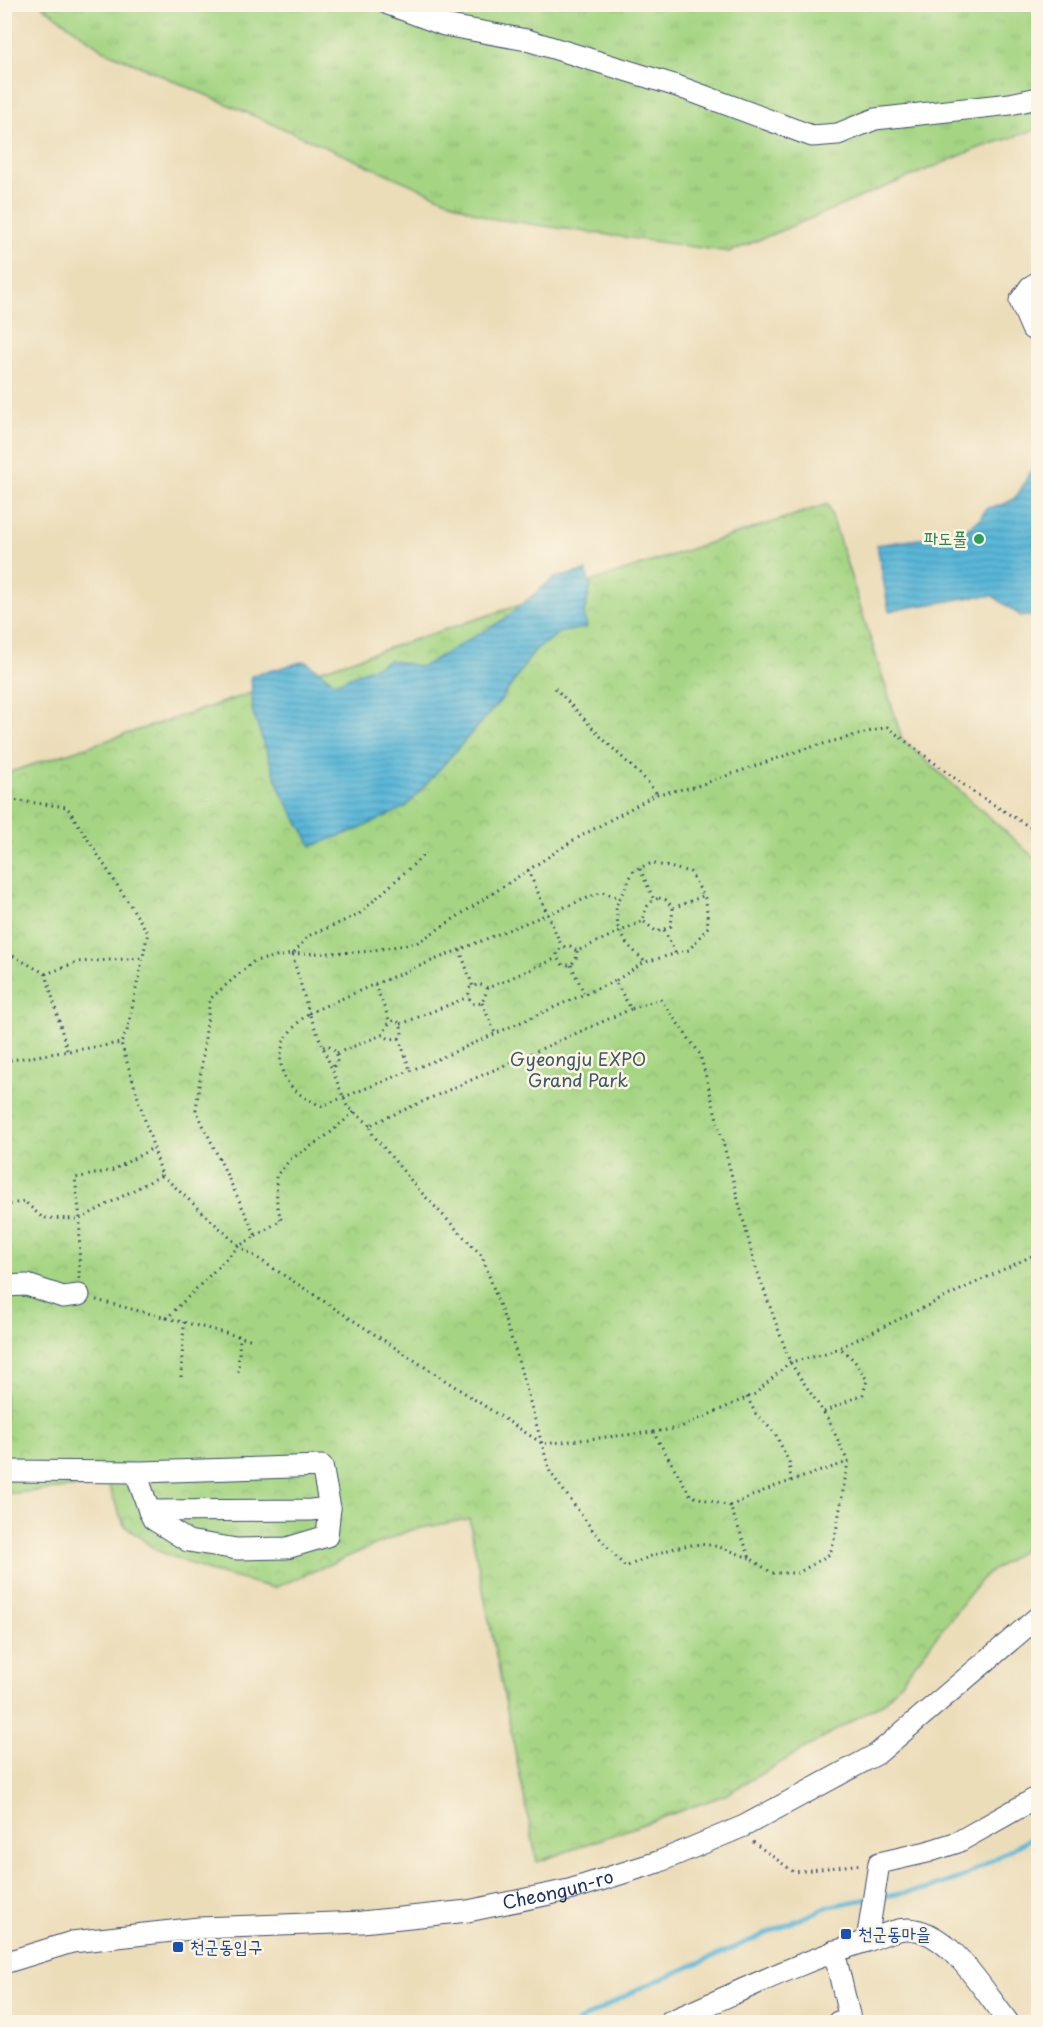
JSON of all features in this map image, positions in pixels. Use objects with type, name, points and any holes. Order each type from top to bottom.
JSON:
[{"type":"street","points":[[387,4],[444,25],[527,40],[677,86],[812,136],[838,134],[875,119],[1010,104],[1038,98]]},
{"type":"street","points":[[1038,282],[1030,287],[1020,301],[1032,329],[1038,325]]},
{"type":"street","points":[[4,1286],[27,1285],[63,1297],[79,1295]]},
{"type":"street","points":[[4,1471],[136,1472],[322,1466],[330,1508],[327,1536],[287,1548],[237,1549],[188,1541],[153,1519],[136,1472]]},
{"type":"street","points":[[149,1511],[330,1508]]},
{"type":"street","name":"Cheongun-ro","points":[[4,1962],[72,1942],[199,1928],[362,1922],[468,1911],[569,1890],[658,1862],[744,1826],[877,1754],[1038,1617]]},
{"type":"street","points":[[867,1941],[879,1863],[958,1842],[1038,1797]]},
{"type":"street","points":[[669,2022],[788,1969],[898,1929],[908,1928],[932,1934],[946,1944],[1008,2022]]},
{"type":"street","points":[[834,1951],[850,2019],[838,2022]]},
{"type":"path","points":[[555,688],[647,781],[657,794]]},
{"type":"path","points":[[256,1236],[196,1110],[210,999],[254,961],[292,954],[362,952],[417,943],[574,840],[657,794],[694,787],[804,749],[887,727],[973,792],[1038,832]]},
{"type":"path","points":[[4,799],[67,807],[148,933],[127,1031],[121,1043],[162,1174],[239,1246],[543,1444],[679,1428],[755,1394],[790,1362],[826,1354],[840,1348],[1038,1253]]},
{"type":"path","points":[[292,954],[299,949],[308,936],[358,915],[426,853]]},
{"type":"path","points":[[620,898],[602,892],[549,916],[375,984],[309,1013],[294,1026],[282,1043],[280,1067],[287,1082],[306,1100],[322,1106],[615,981],[645,962],[689,950],[708,927],[706,900],[690,872],[652,863],[634,870],[620,898],[616,906],[618,927],[627,944],[645,962]]},
{"type":"path","points":[[640,868],[654,900]]},
{"type":"path","points":[[528,870],[562,947]]},
{"type":"path","points":[[673,908],[703,896]]},
{"type":"path","points":[[643,921],[645,909],[654,900],[659,898],[666,900],[673,908]]},
{"type":"path","points":[[643,921],[657,932],[664,930],[670,926],[673,908]]},
{"type":"path","points":[[577,951],[643,921]]},
{"type":"path","points":[[664,930],[676,954]]},
{"type":"path","points":[[571,965],[564,965],[557,958],[557,952],[562,947],[570,946],[577,951]]},
{"type":"path","points":[[4,948],[11,955],[46,974],[67,1051]]},
{"type":"path","points":[[460,950],[473,987]]},
{"type":"path","points":[[571,965],[576,959],[577,951]]},
{"type":"path","points":[[292,954],[309,1013],[347,1106],[370,1125],[373,1135],[420,1191],[482,1256],[514,1346],[550,1472],[591,1528],[625,1567],[685,1545],[717,1546],[750,1558],[772,1573],[798,1573],[830,1554],[836,1533],[848,1462],[824,1412],[790,1362],[755,1266],[700,1054],[660,999],[632,1009],[370,1125]]},
{"type":"path","points":[[46,974],[78,962],[143,958]]},
{"type":"path","points":[[495,1034],[482,1003],[488,988],[557,958]]},
{"type":"path","points":[[571,965],[584,994]]},
{"type":"path","points":[[615,981],[632,1009]]},
{"type":"path","points":[[375,984],[390,1022]]},
{"type":"path","points":[[468,997],[470,988],[479,984],[488,988]]},
{"type":"path","points":[[468,997],[474,1004],[482,1003]]},
{"type":"path","points":[[401,1024],[468,997]]},
{"type":"path","points":[[337,1053],[382,1035],[390,1022],[395,1020],[401,1024]]},
{"type":"path","points":[[401,1024],[402,1034],[399,1038],[410,1070]]},
{"type":"path","points":[[382,1035],[390,1039],[399,1038]]},
{"type":"path","points":[[4,1061],[121,1043]]},
{"type":"path","points":[[323,1047],[329,1046],[337,1053],[338,1062],[332,1069]]},
{"type":"path","points":[[167,1318],[239,1246],[280,1220],[276,1176],[290,1160],[329,1134],[354,1112]]},
{"type":"path","points":[[153,1148],[113,1170],[75,1178],[80,1219],[79,1295],[253,1340]]},
{"type":"path","points":[[4,1206],[24,1201],[44,1218],[80,1219],[162,1174]]},
{"type":"path","points":[[182,1377],[184,1322]]},
{"type":"path","points":[[238,1372],[240,1337]]},
{"type":"path","points":[[824,1412],[863,1394],[867,1380],[854,1360],[840,1348]]},
{"type":"path","points":[[747,1398],[756,1414],[775,1433],[789,1462],[791,1481]]},
{"type":"path","points":[[653,1432],[691,1496],[730,1506],[770,1488],[848,1462]]},
{"type":"path","points":[[730,1506],[750,1558]]},
{"type":"path","points":[[744,1826],[751,1840],[794,1872],[879,1863]]},
{"type":"green space","points":[[41,5],[1038,5],[1038,129],[976,149],[730,252],[488,218],[103,50]]},
{"type":"green space","name":"Gyeongju EXPO Grand Park","points":[[828,504],[902,739],[1038,861],[1038,1539],[983,1577],[886,1701],[725,1795],[537,1862],[469,1519],[410,1530],[274,1588],[209,1571],[156,1550],[124,1525],[108,1484],[5,1494],[4,774]]},
{"type":"water","name":"파도풀","points":[[1038,461],[1038,616],[1021,616],[993,596],[978,596],[889,611],[877,545],[962,533],[980,519],[987,508],[1000,506],[1015,497]]},
{"type":"water","points":[[586,571],[591,587],[584,613],[587,628],[561,632],[535,650],[501,700],[406,807],[359,829],[312,846],[281,792],[253,713],[251,676],[305,661],[336,683],[390,660],[422,667],[503,620],[554,578]]},
{"type":"waterway","points":[[881,1897],[927,1889],[963,1877],[1038,1834]]},
{"type":"waterway","points":[[578,2022],[638,1989],[830,1906],[867,1899]]},
{"type":"place","name":"파도풀","points":[[979,539]]},
{"type":"place","name":"천군동마을","points":[[846,1934]]},
{"type":"place","name":"천군동입구","points":[[178,1947]]}]
